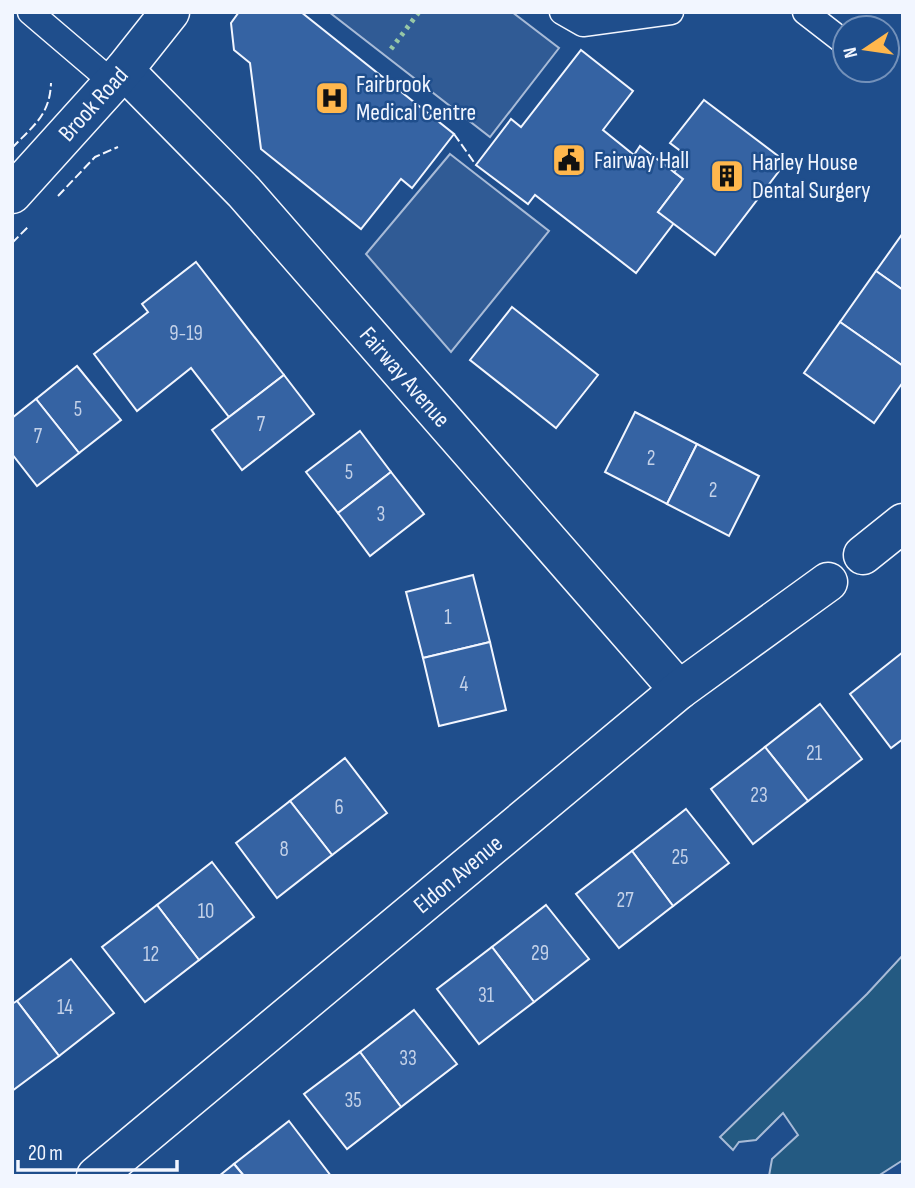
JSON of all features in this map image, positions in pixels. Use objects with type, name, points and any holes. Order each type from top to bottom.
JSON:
[{"type":"street","name":"Brook Road","points":[[12,194],[118,76],[170,12]]},
{"type":"street","name":"Fairway Avenue","points":[[118,76],[244,192],[679,690]]},
{"type":"street","points":[[863,555],[903,523]]},
{"type":"street","name":"Eldon Avenue","points":[[96,1176],[679,690],[828,582]]},
{"type":"lane","points":[[30,12],[118,76]]},
{"type":"lane","points":[[562,12],[583,23],[671,12]]},
{"type":"lane","points":[[805,12],[831,32]]},
{"type":"shaded area","points":[[329,12],[512,12],[559,48],[490,137]]},
{"type":"shaded area","points":[[450,154],[549,231],[451,352],[366,254]]},
{"type":"shaded area","points":[[903,955],[903,1160],[878,1176],[769,1176],[772,1159],[798,1135],[783,1113],[756,1140],[739,1142],[733,1150],[720,1137],[867,994]]},
{"type":"building","name":"Fairbrook Medical Centre","points":[[239,12],[301,12],[454,134],[412,188],[401,179],[361,229],[261,149],[250,63],[234,50],[231,23]]},
{"type":"building","name":"Fairway Hall","points":[[581,50],[633,91],[603,130],[634,155],[640,146],[683,179],[658,212],[674,223],[636,273],[535,195],[528,204],[476,165],[511,119],[521,127]]},
{"type":"building","name":"Harley House Dental Surgery","points":[[704,100],[786,162],[715,255],[658,212],[683,179],[674,172],[687,156],[670,143]]},
{"type":"building","points":[[903,233],[903,290],[876,271]]},
{"type":"building","points":[[196,262],[284,375],[229,417],[191,368],[137,411],[94,354],[148,312],[142,304]]},
{"type":"building","points":[[876,271],[903,290],[903,366],[840,322]]},
{"type":"building","points":[[512,307],[598,375],[556,428],[470,360]]},
{"type":"building","points":[[840,322],[903,366],[903,382],[874,423],[804,373]]},
{"type":"building","points":[[77,366],[121,420],[79,453],[36,399]]},
{"type":"building","points":[[284,375],[314,414],[242,470],[212,430]]},
{"type":"building","points":[[36,399],[79,453],[37,486],[12,454],[12,418]]},
{"type":"building","points":[[635,412],[697,444],[667,504],[605,472]]},
{"type":"building","points":[[360,431],[391,472],[338,513],[306,472]]},
{"type":"building","points":[[697,444],[759,476],[729,536],[667,504]]},
{"type":"building","points":[[391,472],[424,514],[370,556],[338,513]]},
{"type":"building","points":[[473,575],[490,642],[423,658],[406,592]]},
{"type":"building","points":[[490,642],[506,710],[439,726],[423,658]]},
{"type":"building","points":[[903,652],[903,739],[891,748],[850,694]]},
{"type":"building","points":[[820,704],[862,759],[808,801],[765,747]]},
{"type":"building","points":[[765,747],[808,801],[753,844],[711,789]]},
{"type":"building","points":[[345,758],[387,813],[332,855],[290,801]]},
{"type":"building","points":[[290,801],[332,855],[277,898],[236,843]]},
{"type":"building","points":[[686,809],[729,863],[673,906],[632,851]]},
{"type":"building","points":[[632,851],[673,906],[619,948],[576,894]]},
{"type":"building","points":[[212,862],[254,917],[199,960],[157,905]]},
{"type":"building","points":[[157,905],[199,960],[145,1002],[102,947]]},
{"type":"building","points":[[546,905],[589,959],[534,1002],[492,947]]},
{"type":"building","points":[[492,947],[534,1002],[479,1044],[437,989]]},
{"type":"building","points":[[71,959],[114,1013],[59,1056],[17,1001]]},
{"type":"building","points":[[17,1001],[59,1056],[12,1091],[12,1004]]},
{"type":"building","points":[[414,1010],[457,1064],[401,1107],[360,1052]]},
{"type":"building","points":[[360,1052],[401,1107],[347,1149],[304,1094]]},
{"type":"building","points":[[289,1121],[331,1176],[244,1176],[234,1164]]},
{"type":"building","points":[[234,1164],[244,1176],[219,1176]]},
{"type":"hedge","points":[[391,49],[419,12]]},
{"type":"fence","points":[[12,148],[44,112],[51,83]]},
{"type":"fence","points":[[454,134],[476,165]]},
{"type":"fence","points":[[58,196],[95,157],[118,147]]},
{"type":"fence","points":[[12,243],[28,227]]},
{"type":"place","name":"Fairbrook Medical Centre","points":[[332,98]]},
{"type":"place","name":"Fairway Hall","points":[[569,160]]},
{"type":"place","name":"Harley House Dental Surgery","points":[[727,176]]}]
